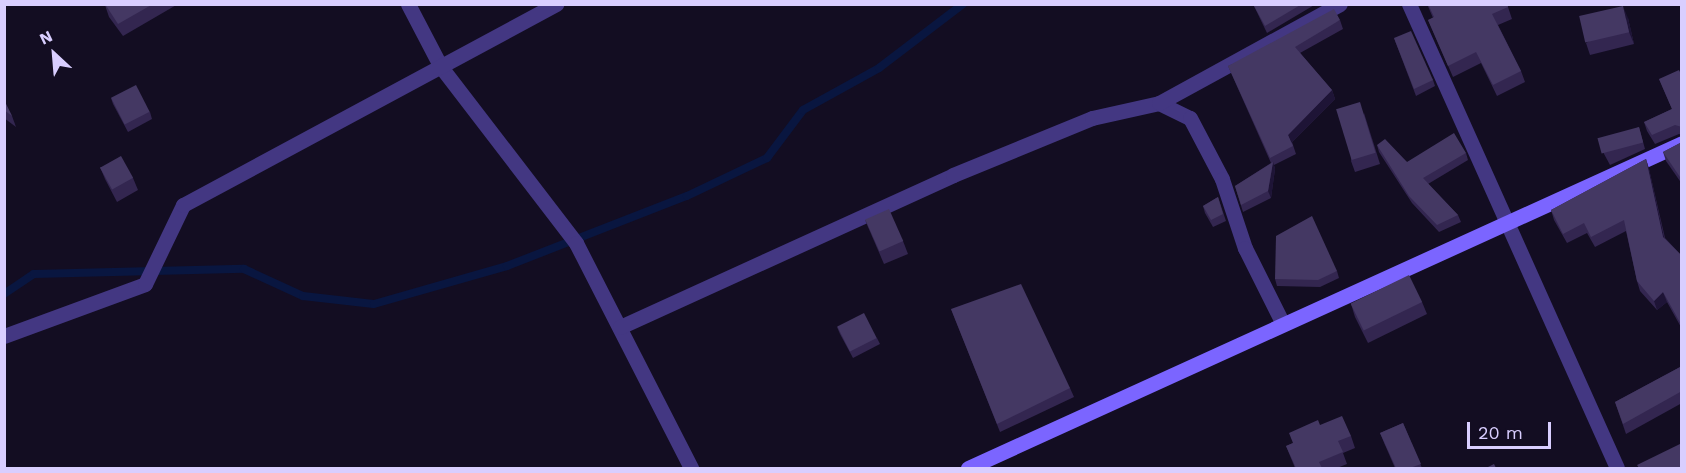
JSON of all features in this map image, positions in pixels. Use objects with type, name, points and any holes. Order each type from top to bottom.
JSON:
[{"type":"street","points":[[408,4],[441,67],[576,243],[621,327],[691,468]]},
{"type":"street","points":[[4,336],[145,284],[183,205],[556,4]]},
{"type":"street","points":[[621,327],[953,175],[1092,118],[1159,103],[1340,4]]},
{"type":"street","points":[[1409,4],[1509,221],[1617,468]]},
{"type":"street","points":[[1159,103],[1190,118],[1222,179],[1245,248],[1282,324]]},
{"type":"street","points":[[968,468],[1682,143]]},
{"type":"building","points":[[105,4],[153,4],[118,24]]},
{"type":"building","points":[[1253,4],[1302,4],[1265,26]]},
{"type":"building","points":[[1428,4],[1507,4],[1508,7],[1492,14],[1521,71],[1493,85],[1476,52],[1448,66],[1428,20],[1434,17]]},
{"type":"building","points":[[1623,6],[1629,32],[1585,42],[1579,16]]},
{"type":"building","points":[[1334,9],[1340,20],[1295,47],[1332,90],[1288,135],[1293,146],[1270,158],[1228,66]]},
{"type":"building","points":[[1411,31],[1433,80],[1414,89],[1394,38]]},
{"type":"building","points":[[1679,70],[1682,76],[1682,127],[1675,125],[1652,135],[1644,122],[1672,109],[1659,79]]},
{"type":"building","points":[[136,85],[150,112],[125,124],[111,98]]},
{"type":"building","points":[[4,100],[12,116],[4,110]]},
{"type":"building","points":[[1360,102],[1375,153],[1352,160],[1336,109]]},
{"type":"building","points":[[1639,127],[1643,142],[1602,154],[1597,138]]},
{"type":"building","points":[[1454,133],[1466,153],[1423,178],[1458,215],[1437,225],[1409,196],[1377,145],[1385,139],[1407,162]]},
{"type":"building","points":[[1682,142],[1682,180],[1663,152]]},
{"type":"building","points":[[121,156],[133,178],[112,190],[100,168]]},
{"type":"building","points":[[1646,159],[1663,237],[1682,256],[1682,326],[1663,292],[1654,301],[1637,281],[1624,220],[1591,237],[1584,223],[1563,234],[1551,210]]},
{"type":"building","points":[[1273,162],[1268,191],[1241,205],[1235,186]]},
{"type":"building","points":[[1218,197],[1223,214],[1211,220],[1203,206]]},
{"type":"building","points":[[889,209],[903,241],[879,252],[865,220]]},
{"type":"building","points":[[1312,216],[1337,271],[1318,280],[1275,279],[1276,236]]},
{"type":"building","points":[[1409,275],[1422,302],[1364,330],[1351,303]]},
{"type":"building","points":[[1021,284],[1070,388],[997,424],[951,309]]},
{"type":"building","points":[[864,313],[877,338],[850,352],[837,327]]},
{"type":"building","points":[[1682,366],[1682,391],[1623,424],[1615,402]]},
{"type":"building","points":[[1342,416],[1351,436],[1338,441],[1343,452],[1319,462],[1322,468],[1296,468],[1286,446],[1293,443],[1289,433],[1318,420],[1320,425]]},
{"type":"building","points":[[1403,423],[1421,464],[1410,468],[1396,468],[1380,433]]},
{"type":"building","points":[[1682,443],[1682,468],[1639,468],[1637,465]]},
{"type":"waterway","points":[[4,294],[34,274],[244,269],[303,296],[374,304],[507,266],[687,196],[767,158],[803,110],[879,68],[963,4]]}]
